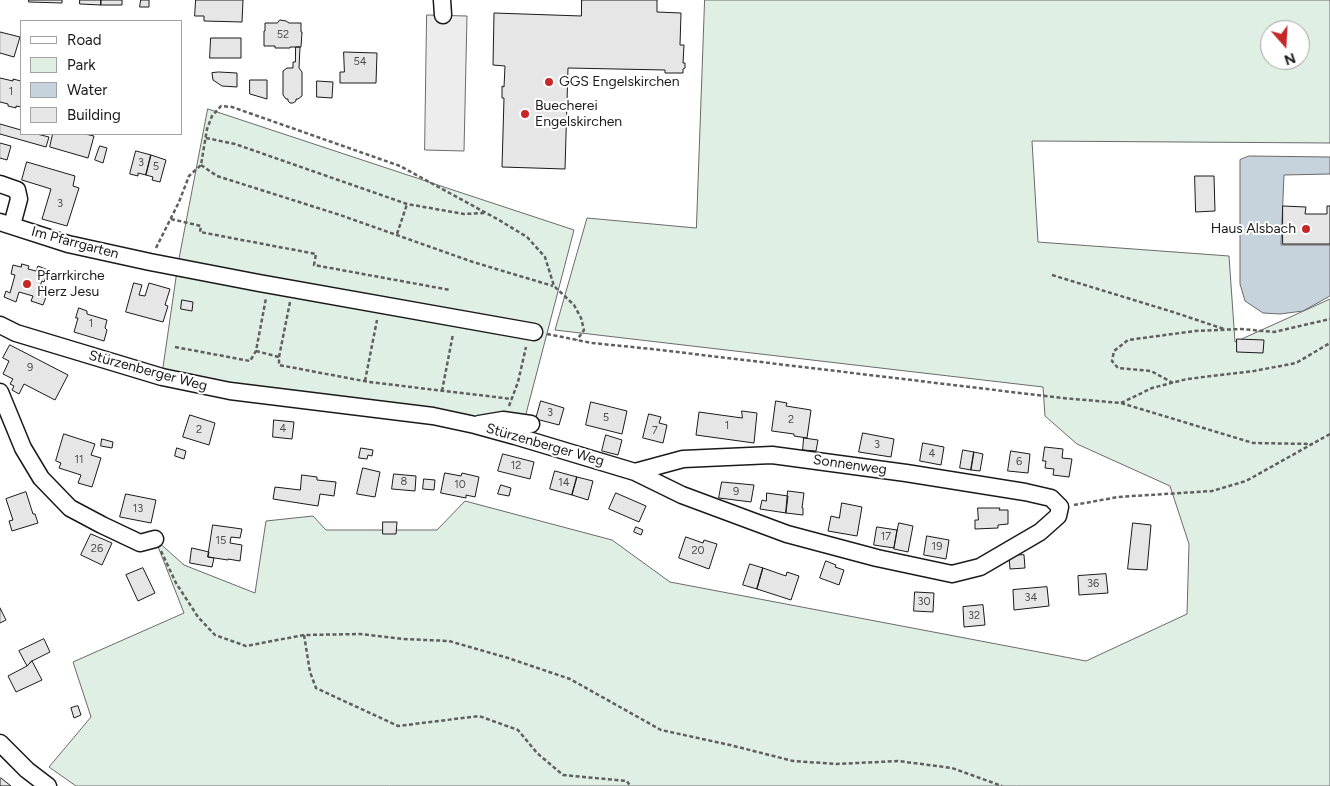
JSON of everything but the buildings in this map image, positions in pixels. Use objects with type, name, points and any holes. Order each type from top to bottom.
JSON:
[{"type":"street","points":[[0,184],[17,190],[19,198],[6,224]]},
{"type":"street","name":"Im Pfarrgarten","points":[[6,224],[68,244],[150,262],[532,331]]},
{"type":"street","name":"Stürzenberger Weg","points":[[0,326],[16,333],[162,377],[230,391],[434,416],[475,425],[635,472],[682,495],[787,534],[877,558],[952,574],[980,567],[1040,532],[1058,516],[1060,507]]},
{"type":"street","points":[[0,392],[23,448],[41,478],[70,508],[140,543],[155,538]]},
{"type":"street","points":[[475,425],[503,420],[531,424]]},
{"type":"street","name":"Sonnenweg","points":[[635,472],[683,459],[772,455],[906,473],[1025,492],[1051,498],[1060,507]]},
{"type":"street","points":[[0,743],[27,770],[48,786]]},
{"type":"path","points":[[150,262],[189,176],[201,165],[212,116],[221,106],[232,107],[400,166],[526,237],[545,257],[554,286]]},
{"type":"path","points":[[206,138],[235,144],[407,204],[464,214],[486,213]]},
{"type":"path","points":[[201,165],[217,176],[397,234],[473,262],[554,286],[574,305],[582,318],[584,330],[577,340]]},
{"type":"path","points":[[397,234],[407,204]]},
{"type":"path","points":[[171,219],[201,226],[200,232],[316,254],[314,265],[450,290]]},
{"type":"path","points":[[1052,275],[1225,330]]},
{"type":"path","points":[[175,347],[250,361],[256,351],[268,284]]},
{"type":"path","points":[[292,289],[279,364],[364,381],[512,399]]},
{"type":"path","points":[[364,381],[380,303]]},
{"type":"path","points":[[442,391],[456,317]]},
{"type":"path","points":[[1173,383],[1151,371],[1118,368],[1112,361],[1114,351],[1128,340],[1195,331],[1241,329],[1274,332],[1330,318]]},
{"type":"path","points":[[503,420],[518,382],[532,331],[592,343],[1062,398],[1121,403],[1253,443],[1313,444]]},
{"type":"path","points":[[1121,403],[1152,388],[1187,379],[1254,371],[1296,363],[1330,342]]},
{"type":"path","points":[[256,351],[279,357]]},
{"type":"path","points":[[1060,507],[1118,497],[1212,490],[1246,482],[1330,434]]},
{"type":"path","points":[[1326,436],[1330,438]]},
{"type":"path","points":[[155,538],[176,583],[198,617],[215,635],[246,646],[304,635],[360,634],[403,639],[449,641],[570,679],[661,730],[793,761],[837,764],[898,760],[952,768],[1002,786]]},
{"type":"path","points":[[304,635],[310,672],[316,688],[398,726],[479,716],[518,730],[537,753],[563,775],[627,781],[630,786]]},
{"type":"green space","points":[[705,0],[1330,0],[1330,143],[1032,141],[1038,242],[1229,256],[1235,342],[1330,299],[1330,786],[76,786],[49,767],[91,717],[73,662],[184,613],[155,539],[184,565],[255,593],[266,521],[313,516],[326,530],[437,530],[465,501],[612,540],[670,582],[1086,661],[1187,614],[1189,544],[1170,486],[1077,444],[1045,416],[1043,387],[555,330],[587,218],[696,228]]},
{"type":"green space","points":[[208,109],[574,230],[521,433],[162,374],[178,264]]},
{"type":"shaded area","points":[[427,15],[467,16],[464,151],[425,150]]},
{"type":"water","points":[[1249,156],[1330,157],[1330,174],[1284,175],[1281,245],[1330,245],[1330,296],[1303,311],[1280,314],[1263,313],[1245,301],[1240,284],[1240,160]]},
{"type":"place","name":"GGS Engelskirchen","points":[[549,82]]},
{"type":"place","name":"Buecherei Engelskirchen","points":[[525,114]]},
{"type":"place","name":"Haus Alsbach","points":[[1306,229]]},
{"type":"place","name":"Pfarrkirche Herz Jesu","points":[[27,284]]}]
